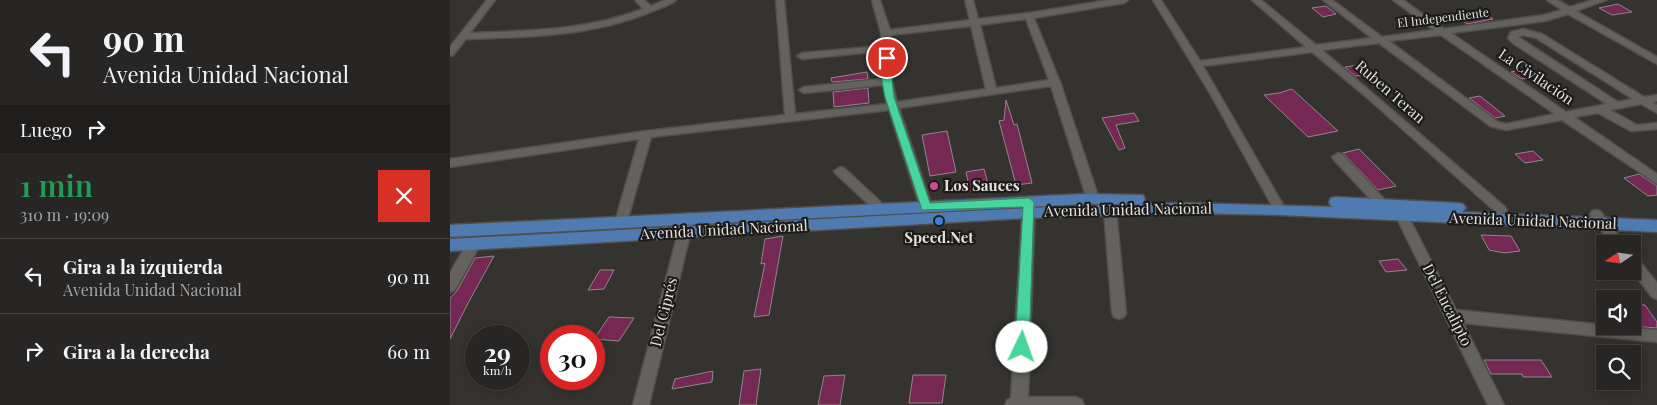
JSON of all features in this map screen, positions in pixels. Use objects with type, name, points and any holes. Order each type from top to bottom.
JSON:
[{"type":"main road","name":"Avenida Unidad Nacional","points":[[450,231],[621,222],[686,225],[1028,208],[1093,199],[1501,210],[1599,218],[1657,226]]},
{"type":"main road","name":"Avenida Unidad Nacional","points":[[450,244],[926,207],[1110,210],[1277,205],[1393,208],[1599,218],[1657,216]]},
{"type":"street","points":[[450,53],[491,0]]},
{"type":"street","points":[[639,0],[649,10]]},
{"type":"street","points":[[463,36],[545,32],[592,26],[649,10],[672,0]]},
{"type":"street","points":[[780,0],[790,116]]},
{"type":"street","points":[[876,0],[886,33],[887,81],[893,106],[926,207]]},
{"type":"street","points":[[969,0],[976,21],[992,91]]},
{"type":"street","points":[[886,33],[1029,16],[1124,0]]},
{"type":"street","points":[[1157,0],[1197,64],[1277,205]]},
{"type":"street","name":"Ruben Teran","points":[[1256,0],[1315,47],[1501,210]]},
{"type":"street","points":[[1327,0],[1377,39],[1494,124],[1506,127],[1657,98]]},
{"type":"street","name":"La Civilación","points":[[1397,0],[1657,180]]},
{"type":"street","points":[[1551,0],[1657,61]]},
{"type":"street","name":"El Independiente","points":[[1197,64],[1545,18],[1602,0]]},
{"type":"street","points":[[1029,16],[1055,82],[1093,199]]},
{"type":"street","points":[[1618,107],[1517,42],[1513,36],[1516,33],[1523,32],[1539,36],[1657,110]]},
{"type":"street","points":[[802,56],[886,48]]},
{"type":"street","points":[[804,90],[887,81]]},
{"type":"street","points":[[450,163],[646,134],[790,116],[893,106],[1055,82]]},
{"type":"street","points":[[1602,110],[1635,129],[1657,126]]},
{"type":"street","points":[[621,222],[646,134]]},
{"type":"street","name":"Del Eucalipto","points":[[1338,157],[1393,208],[1453,316],[1496,405]]},
{"type":"street","points":[[840,171],[881,209]]},
{"type":"street","points":[[1019,405],[1028,208]]},
{"type":"street","points":[[1110,210],[1119,313]]},
{"type":"street","points":[[1599,218],[1611,235]]},
{"type":"street","name":"Del Ciprés","points":[[641,405],[686,225]]},
{"type":"street","points":[[450,286],[474,243]]},
{"type":"street","points":[[1641,274],[1657,294]]},
{"type":"street","points":[[1453,316],[1657,336]]},
{"type":"street","points":[[1013,405],[1076,405]]},
{"type":"building","points":[[1618,4],[1632,12],[1612,15],[1599,8]]},
{"type":"building","points":[[1326,6],[1336,14],[1323,17],[1312,8]]},
{"type":"building","points":[[1481,12],[1493,19],[1467,24],[1455,15]]},
{"type":"building","points":[[1359,65],[1369,75],[1355,76],[1345,67]]},
{"type":"building","points":[[1526,69],[1537,77],[1522,79],[1511,72]]},
{"type":"building","points":[[867,72],[868,79],[832,82],[831,78]]},
{"type":"building","points":[[868,88],[869,103],[834,107],[833,92]]},
{"type":"building","points":[[1292,89],[1338,131],[1308,137],[1264,95]]},
{"type":"building","points":[[1480,96],[1505,116],[1495,118],[1469,98]]},
{"type":"building","points":[[1006,100],[1014,125],[1017,124],[1032,183],[1016,185],[999,121],[1004,120]]},
{"type":"building","points":[[1134,113],[1139,121],[1116,125],[1125,148],[1119,150],[1102,118]]},
{"type":"building","points":[[947,131],[956,172],[930,176],[922,135]]},
{"type":"building","points":[[1359,149],[1396,186],[1378,190],[1343,153]]},
{"type":"building","points":[[1533,151],[1543,160],[1525,163],[1515,154]]},
{"type":"building","points":[[984,169],[989,188],[970,191],[966,172]]},
{"type":"building","points":[[1639,174],[1657,186],[1657,195],[1648,196],[1624,178]]},
{"type":"building","points":[[1481,235],[1511,236],[1520,251],[1504,253],[1489,250]]},
{"type":"building","points":[[783,236],[769,315],[754,317],[765,263],[761,264],[765,239]]},
{"type":"building","points":[[494,256],[450,339],[450,298],[457,291],[475,258]]},
{"type":"building","points":[[1398,259],[1407,270],[1386,272],[1379,261]]},
{"type":"building","points":[[600,270],[614,270],[604,289],[588,290]]},
{"type":"building","points":[[1641,305],[1645,305],[1657,322],[1657,328],[1641,327]]},
{"type":"building","points":[[609,317],[634,318],[619,341],[605,340],[604,325]]},
{"type":"building","points":[[1484,360],[1541,360],[1552,377],[1523,377],[1522,374],[1491,374]]},
{"type":"building","points":[[761,369],[756,405],[739,405],[744,371]]},
{"type":"building","points":[[713,371],[712,382],[672,389],[675,379]]},
{"type":"building","points":[[845,375],[840,405],[818,405],[824,376]]},
{"type":"building","points":[[913,375],[946,375],[942,403],[909,403]]},
{"type":"place","name":"Los Sauces","points":[[934,186]]},
{"type":"place","name":"Speed.Net","points":[[939,221]]},
{"type":"route","points":[[887,58],[887,81],[890,97],[926,207],[1029,202],[1022,347]]}]
